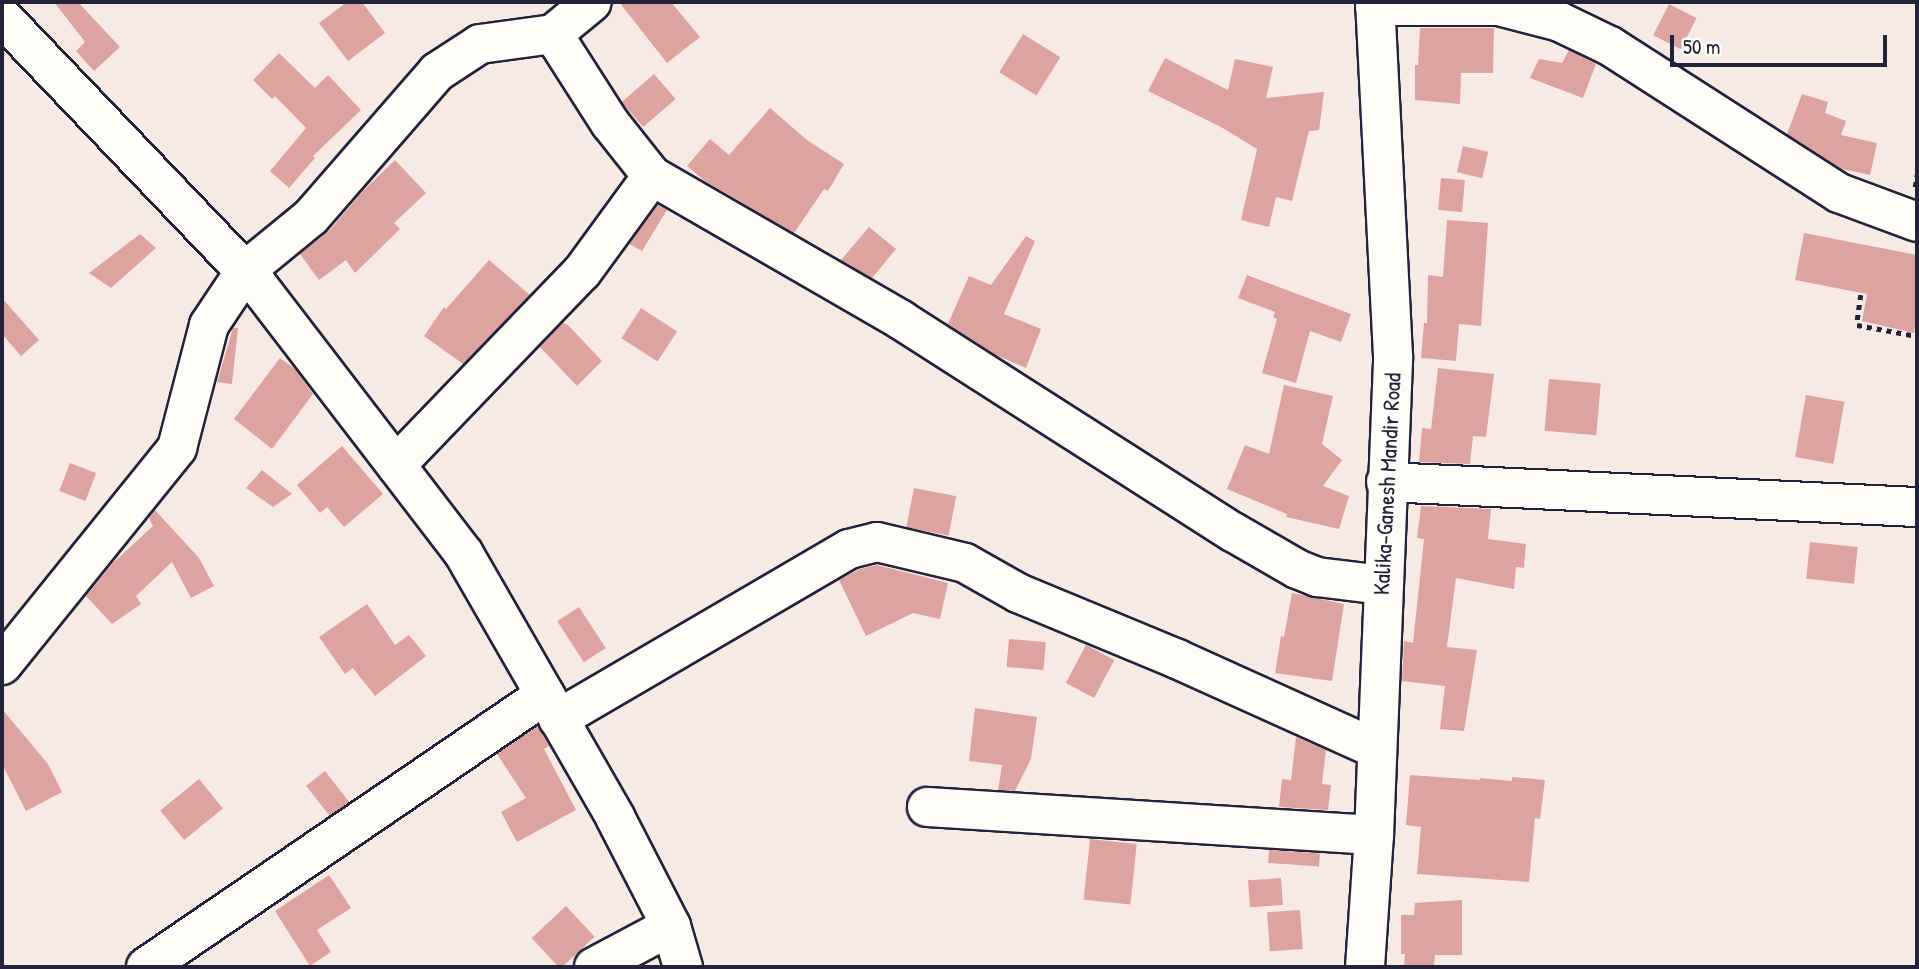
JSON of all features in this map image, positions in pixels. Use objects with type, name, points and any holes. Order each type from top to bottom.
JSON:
[{"type":"street","points":[[2,665],[177,449],[209,325],[246,271],[311,217],[437,72],[480,44],[553,34],[592,2]]},
{"type":"street","points":[[1375,4],[1499,6],[1560,22],[1610,46],[1839,193],[1917,222]]},
{"type":"street","name":"Kalika-Ganesh Mandir Road","points":[[1365,967],[1374,835],[1393,356],[1375,4]]},
{"type":"street","points":[[2,17],[246,271],[464,554],[552,707],[671,926],[683,967]]},
{"type":"street","points":[[553,34],[610,123],[652,176],[901,320],[1233,533],[1297,569],[1317,577],[1382,585]]},
{"type":"street","points":[[396,465],[582,272],[652,176]]},
{"type":"street","points":[[1386,482],[1917,506]]},
{"type":"street","points":[[146,967],[552,707],[849,549],[877,542],[965,563],[1018,593],[1177,659],[1376,749]]},
{"type":"street","points":[[928,807],[1374,835]]},
{"type":"street","points":[[594,967],[671,926]]},
{"type":"path","points":[[1861,295],[1857,325],[1917,336]]},
{"type":"building","points":[[54,2],[78,2],[120,47],[94,71],[76,51],[85,42]]},
{"type":"building","points":[[347,2],[362,2],[385,33],[348,61],[319,23]]},
{"type":"building","points":[[619,2],[671,2],[700,37],[667,63]]},
{"type":"building","points":[[1669,4],[1697,18],[1681,49],[1653,35]]},
{"type":"building","points":[[1420,28],[1494,28],[1493,73],[1461,73],[1460,104],[1415,100],[1415,65],[1418,65]]},
{"type":"building","points":[[1023,34],[1060,57],[1036,95],[999,72]]},
{"type":"building","points":[[1569,50],[1596,64],[1583,98],[1530,78],[1539,59],[1562,63]]},
{"type":"building","points":[[279,53],[315,88],[328,75],[361,110],[313,156],[315,158],[289,188],[270,171],[306,128],[275,96],[272,99],[253,80]]},
{"type":"building","points":[[1165,58],[1228,90],[1235,59],[1273,67],[1266,98],[1324,92],[1319,130],[1309,131],[1292,201],[1276,197],[1269,227],[1241,220],[1257,149],[1221,127],[1148,91]]},
{"type":"building","points":[[654,74],[676,99],[643,127],[622,102]]},
{"type":"building","points":[[1802,94],[1828,102],[1825,113],[1846,121],[1841,135],[1877,143],[1870,175],[1842,169],[1787,134]]},
{"type":"building","points":[[770,108],[807,140],[844,164],[828,191],[824,189],[794,233],[705,181],[687,166],[710,139],[729,155]]},
{"type":"building","points":[[1463,146],[1488,152],[1482,178],[1457,172]]},
{"type":"building","points":[[395,160],[426,193],[394,223],[400,229],[355,273],[346,260],[319,280],[300,254],[329,231],[364,190]]},
{"type":"building","points":[[1441,178],[1465,180],[1462,212],[1438,210]]},
{"type":"building","points":[[658,205],[667,210],[642,251],[629,244]]},
{"type":"building","points":[[1447,220],[1488,223],[1481,326],[1459,324],[1456,361],[1421,358],[1424,323],[1427,323],[1428,275],[1443,277]]},
{"type":"building","points":[[869,227],[896,249],[872,278],[841,260]]},
{"type":"building","points":[[1804,233],[1917,255],[1917,314],[1914,333],[1862,321],[1867,294],[1795,280]]},
{"type":"building","points":[[140,234],[156,248],[111,288],[89,273]]},
{"type":"building","points":[[1026,236],[1035,241],[1004,314],[1041,329],[1026,368],[996,355],[948,324],[969,276],[991,285]]},
{"type":"building","points":[[489,260],[530,295],[463,364],[424,336],[444,307],[446,309]]},
{"type":"building","points":[[1247,275],[1351,314],[1341,342],[1310,331],[1296,383],[1262,373],[1277,319],[1273,317],[1275,312],[1238,298]]},
{"type":"building","points":[[2,298],[39,340],[21,356],[2,334]]},
{"type":"building","points":[[641,308],[677,331],[657,362],[621,338]]},
{"type":"building","points":[[563,323],[602,361],[577,386],[540,347]]},
{"type":"building","points":[[233,328],[238,328],[232,384],[217,382]]},
{"type":"building","points":[[280,358],[295,369],[313,394],[272,449],[234,419]]},
{"type":"building","points":[[1438,368],[1494,374],[1486,437],[1473,436],[1470,464],[1419,462],[1422,428],[1431,429]]},
{"type":"building","points":[[1549,379],[1601,384],[1596,435],[1544,431]]},
{"type":"building","points":[[1284,385],[1333,396],[1322,444],[1342,460],[1323,486],[1349,496],[1339,529],[1286,517],[1287,514],[1227,489],[1245,445],[1269,454]]},
{"type":"building","points":[[1806,395],[1844,402],[1833,464],[1795,457]]},
{"type":"building","points":[[342,446],[383,494],[344,527],[327,507],[320,513],[297,485]]},
{"type":"building","points":[[70,463],[96,473],[85,501],[59,491]]},
{"type":"building","points":[[262,470],[292,494],[273,507],[246,488]]},
{"type":"building","points":[[914,488],[956,496],[949,535],[906,527]]},
{"type":"building","points":[[1421,506],[1491,509],[1488,539],[1526,544],[1524,568],[1516,567],[1514,589],[1456,578],[1447,647],[1477,650],[1464,731],[1440,729],[1445,686],[1402,681],[1404,641],[1413,643],[1424,539],[1417,538]]},
{"type":"building","points":[[155,510],[199,558],[214,586],[191,598],[172,562],[136,596],[141,604],[112,624],[86,596],[114,562],[153,526],[149,518]]},
{"type":"building","points":[[1810,542],[1858,547],[1854,584],[1806,579]]},
{"type":"building","points":[[877,565],[948,583],[940,619],[913,613],[866,636],[839,580],[860,569]]},
{"type":"building","points":[[1292,593],[1344,604],[1332,681],[1275,673]]},
{"type":"building","points":[[367,604],[395,645],[409,635],[426,656],[375,696],[353,668],[345,674],[319,637]]},
{"type":"building","points":[[579,607],[606,648],[584,662],[557,621]]},
{"type":"building","points":[[1009,639],[1046,642],[1043,670],[1007,667]]},
{"type":"building","points":[[1086,645],[1114,660],[1094,698],[1066,683]]},
{"type":"building","points":[[975,708],[1037,717],[1031,759],[1015,791],[998,790],[1002,765],[969,761]]},
{"type":"building","points":[[2,709],[48,764],[62,792],[26,811],[2,764]]},
{"type":"building","points":[[538,726],[549,746],[544,749],[576,810],[517,842],[501,812],[526,798],[497,754]]},
{"type":"building","points":[[1296,737],[1326,750],[1322,784],[1331,785],[1328,810],[1279,807],[1282,779],[1291,780]]},
{"type":"building","points":[[325,771],[349,802],[330,817],[306,786]]},
{"type":"building","points":[[1410,775],[1480,780],[1512,781],[1512,777],[1545,780],[1540,819],[1535,818],[1529,882],[1417,874],[1421,827],[1406,825]]},
{"type":"building","points":[[199,779],[223,809],[184,840],[160,810]]},
{"type":"building","points":[[1090,839],[1137,844],[1130,905],[1084,900]]},
{"type":"building","points":[[1269,850],[1320,854],[1319,867],[1268,863]]},
{"type":"building","points":[[329,875],[351,908],[317,930],[331,952],[310,966],[275,911]]},
{"type":"building","points":[[1281,878],[1283,905],[1250,907],[1248,880]]},
{"type":"building","points":[[1462,900],[1462,955],[1435,955],[1434,967],[1404,967],[1405,954],[1401,954],[1401,915],[1414,915],[1415,903]]},
{"type":"building","points":[[566,906],[595,937],[562,967],[559,967],[532,938]]},
{"type":"building","points":[[1300,910],[1303,949],[1270,951],[1267,912]]}]
